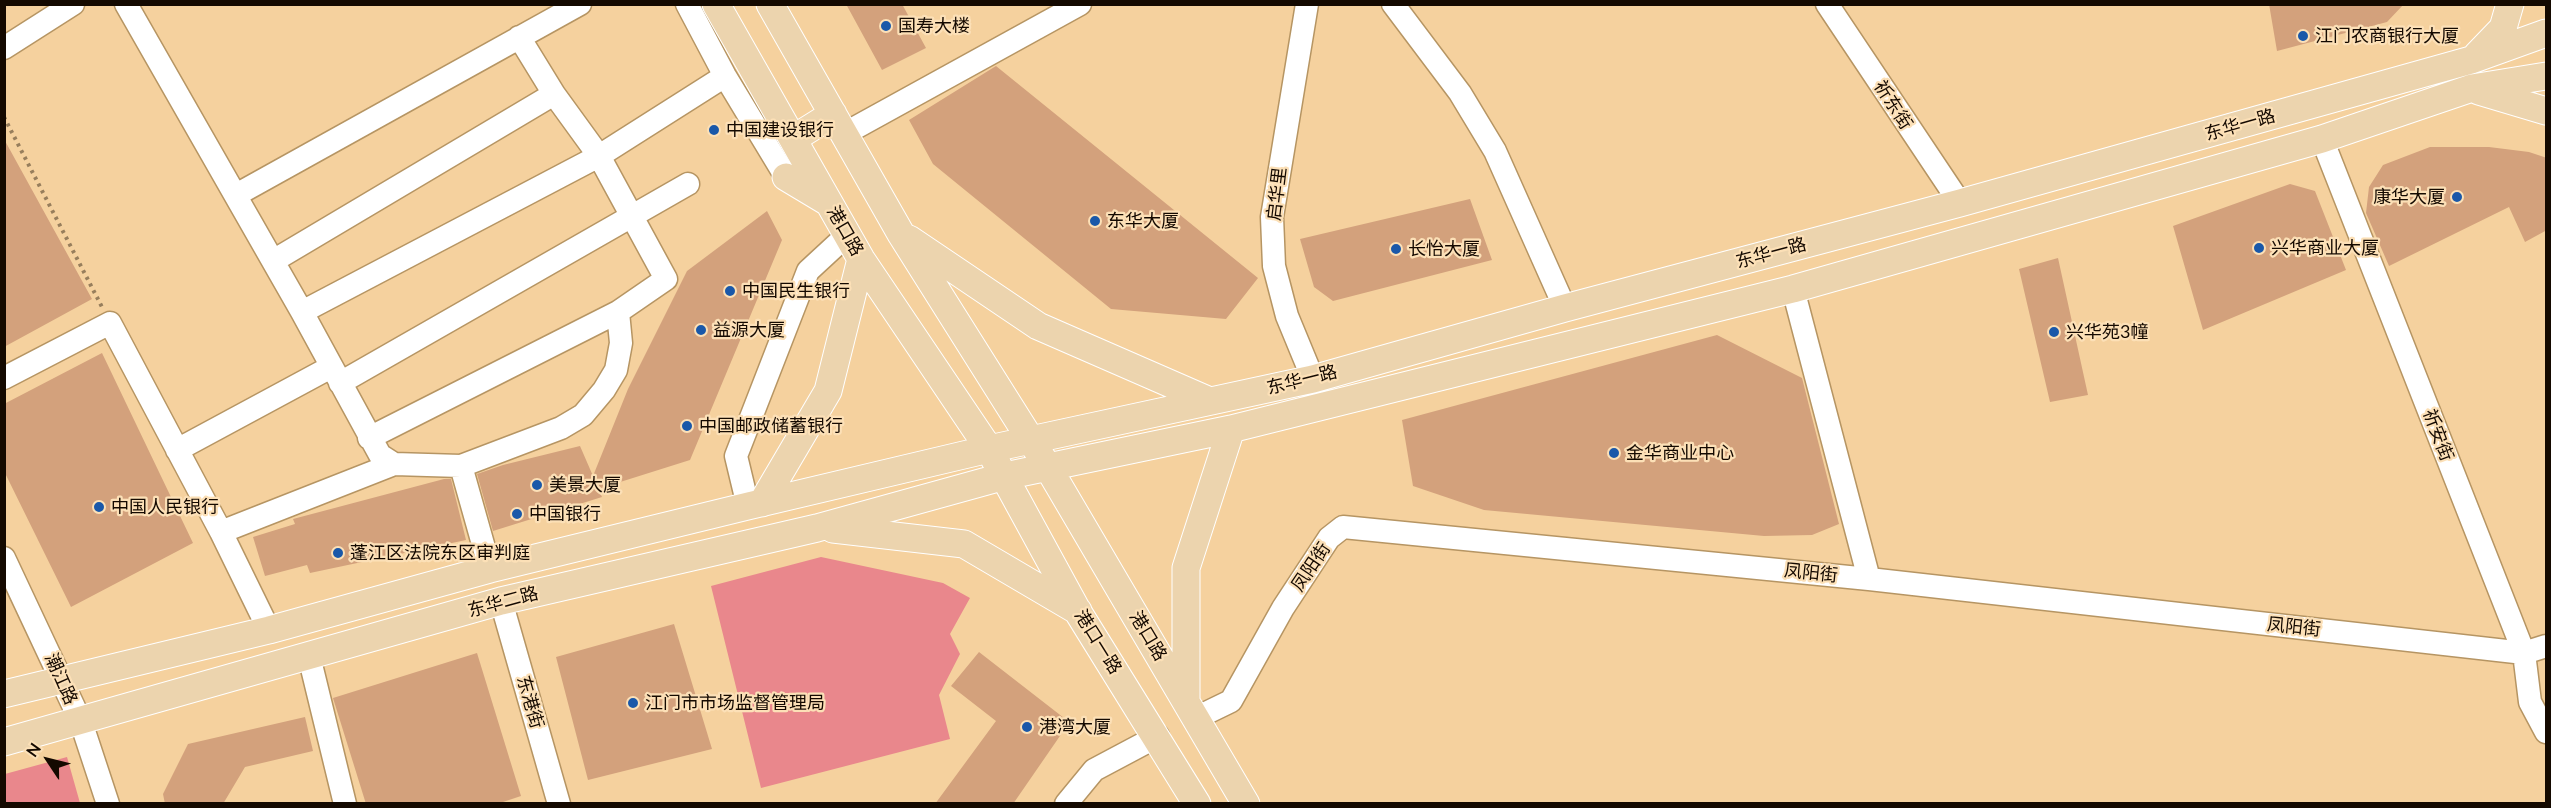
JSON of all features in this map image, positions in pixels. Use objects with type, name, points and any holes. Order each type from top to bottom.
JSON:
[{"type":"main road","name":"港口路","points":[[716,4],[861,259],[1005,476]]},
{"type":"main road","points":[[770,4],[901,234],[1031,440]]},
{"type":"main road","points":[[2471,60],[2503,28],[2510,4]]},
{"type":"main road","name":"东华一路","points":[[989,449],[1313,379],[1565,308],[1960,203],[2471,60],[2547,33]]},
{"type":"main road","name":"东华一路","points":[[1005,476],[1049,469],[1231,429],[1793,289],[2322,139],[2472,88],[2547,76]]},
{"type":"main road","points":[[2472,88],[2547,111]]},
{"type":"main road","points":[[793,139],[838,124]]},
{"type":"main road","points":[[786,177],[829,203]]},
{"type":"main road","points":[[901,234],[1038,326],[1210,401]]},
{"type":"main road","points":[[755,505],[828,391],[861,259]]},
{"type":"main road","points":[[1191,709],[1186,568],[1231,429]]},
{"type":"main road","name":"港口路","points":[[1031,440],[1246,804]]},
{"type":"main road","name":"东华二路","points":[[4,694],[269,630],[490,569],[989,449]]},
{"type":"main road","name":"东华二路","points":[[4,742],[501,601],[817,528],[1005,476]]},
{"type":"main road","name":"港口一路","points":[[1005,476],[1078,612],[1158,736],[1197,804]]},
{"type":"main road","points":[[817,528],[964,544],[1078,612]]},
{"type":"street","points":[[6,42],[73,4]]},
{"type":"street","points":[[126,4],[302,312],[369,438],[380,455],[394,464]]},
{"type":"street","points":[[236,195],[580,4]]},
{"type":"street","points":[[687,4],[724,76],[786,177]]},
{"type":"street","points":[[838,124],[1080,4]]},
{"type":"street","name":"启华里","points":[[1307,4],[1272,216],[1274,266],[1287,316],[1313,379]]},
{"type":"street","points":[[1393,4],[1460,93],[1495,151],[1565,308]]},
{"type":"street","name":"祈东街","points":[[1827,4],[1960,203]]},
{"type":"street","points":[[369,438],[618,312],[666,279],[599,156],[554,94],[519,37]]},
{"type":"street","points":[[302,312],[599,156],[724,76]]},
{"type":"street","points":[[273,261],[554,94]]},
{"type":"street","name":"祈安街","points":[[2322,139],[2524,653],[2530,702],[2547,732]]},
{"type":"street","points":[[177,450],[335,375],[688,184]]},
{"type":"street","points":[[755,505],[735,456],[808,271],[848,235]]},
{"type":"street","points":[[1793,289],[1869,579]]},
{"type":"street","points":[[221,532],[394,464],[461,466],[561,428],[583,415],[604,390],[616,370],[621,343],[618,312]]},
{"type":"street","points":[[4,378],[110,323],[221,532],[269,630]]},
{"type":"street","points":[[461,466],[490,569]]},
{"type":"street","name":"凤阳街","points":[[1191,709],[1231,701],[1283,608],[1329,538],[1343,527],[1869,579],[2524,653]]},
{"type":"street","name":"潮江路","points":[[4,558],[81,722],[108,804]]},
{"type":"street","name":"东港街","points":[[501,601],[559,804]]},
{"type":"street","points":[[2524,653],[2547,646]]},
{"type":"street","points":[[309,656],[345,804]]},
{"type":"street","points":[[1065,804],[1094,770],[1158,736]]},
{"type":"path","points":[[4,117],[110,323]]},
{"type":"shaded area","points":[[821,557],[943,583],[970,598],[950,634],[960,654],[939,695],[950,739],[761,788],[711,586]]},
{"type":"shaded area","points":[[67,757],[80,803],[5,803],[5,774]]},
{"type":"building","name":"国寿大楼","points":[[846,4],[902,4],[926,48],[882,70]]},
{"type":"building","name":"江门农商银行大厦","points":[[2269,4],[2404,4],[2387,22],[2277,51]]},
{"type":"building","name":"东华大厦","points":[[996,66],[1258,278],[1226,319],[1111,309],[933,164],[909,120]]},
{"type":"building","points":[[4,139],[92,299],[4,347]]},
{"type":"building","name":"康华大厦","points":[[2430,147],[2489,147],[2529,152],[2547,158],[2547,230],[2525,242],[2509,207],[2389,266],[2366,213],[2369,187],[2383,165]]},
{"type":"building","name":"兴华商业大厦","points":[[2290,184],[2315,191],[2346,270],[2203,330],[2173,226]]},
{"type":"building","name":"长怡大厦","points":[[1470,199],[1492,260],[1333,301],[1314,287],[1300,239]]},
{"type":"building","name":"益源大厦","points":[[767,211],[782,240],[690,460],[598,489],[602,497],[493,531],[477,474],[503,465],[580,446],[593,476],[628,389],[687,271]]},
{"type":"building","name":"兴华苑3幢","points":[[2058,258],[2088,395],[2050,402],[2019,269]]},
{"type":"building","name":"金华商业中心","points":[[1717,335],[1802,378],[1839,524],[1812,535],[1764,536],[1484,510],[1413,486],[1402,420]]},
{"type":"building","name":"中国人民银行","points":[[102,353],[193,543],[71,607],[4,471],[4,404]]},
{"type":"building","points":[[451,479],[466,540],[310,573],[307,565],[265,576],[253,537],[295,524],[293,519]]},
{"type":"building","name":"江门市市场监督管理局","points":[[674,624],[712,749],[588,780],[556,657]]},
{"type":"building","name":"港湾大厦","points":[[979,652],[1064,718],[1062,733],[1013,804],[935,804],[996,721],[951,686]]},
{"type":"building","points":[[477,653],[521,796],[497,804],[366,804],[333,698]]},
{"type":"building","points":[[305,717],[313,751],[245,767],[223,804],[165,804],[163,794],[188,744]]},
{"type":"place","name":"国寿大楼","points":[[886,26]]},
{"type":"place","name":"江门农商银行大厦","points":[[2303,36]]},
{"type":"place","name":"中国建设银行","points":[[714,130]]},
{"type":"place","name":"康华大厦","points":[[2457,197]]},
{"type":"place","name":"东华大厦","points":[[1095,221]]},
{"type":"place","name":"兴华商业大厦","points":[[2259,248]]},
{"type":"place","name":"长怡大厦","points":[[1396,249]]},
{"type":"place","name":"中国民生银行","points":[[730,291]]},
{"type":"place","name":"益源大厦","points":[[701,330]]},
{"type":"place","name":"兴华苑3幢","points":[[2054,332]]},
{"type":"place","name":"中国邮政储蓄银行","points":[[687,426]]},
{"type":"place","name":"金华商业中心","points":[[1614,453]]},
{"type":"place","name":"美景大厦","points":[[537,485]]},
{"type":"place","name":"中国人民银行","points":[[99,507]]},
{"type":"place","name":"中国银行","points":[[517,514]]},
{"type":"place","name":"蓬江区法院东区审判庭","points":[[338,553]]},
{"type":"place","name":"江门市市场监督管理局","points":[[633,703]]},
{"type":"place","name":"港湾大厦","points":[[1027,727]]}]
